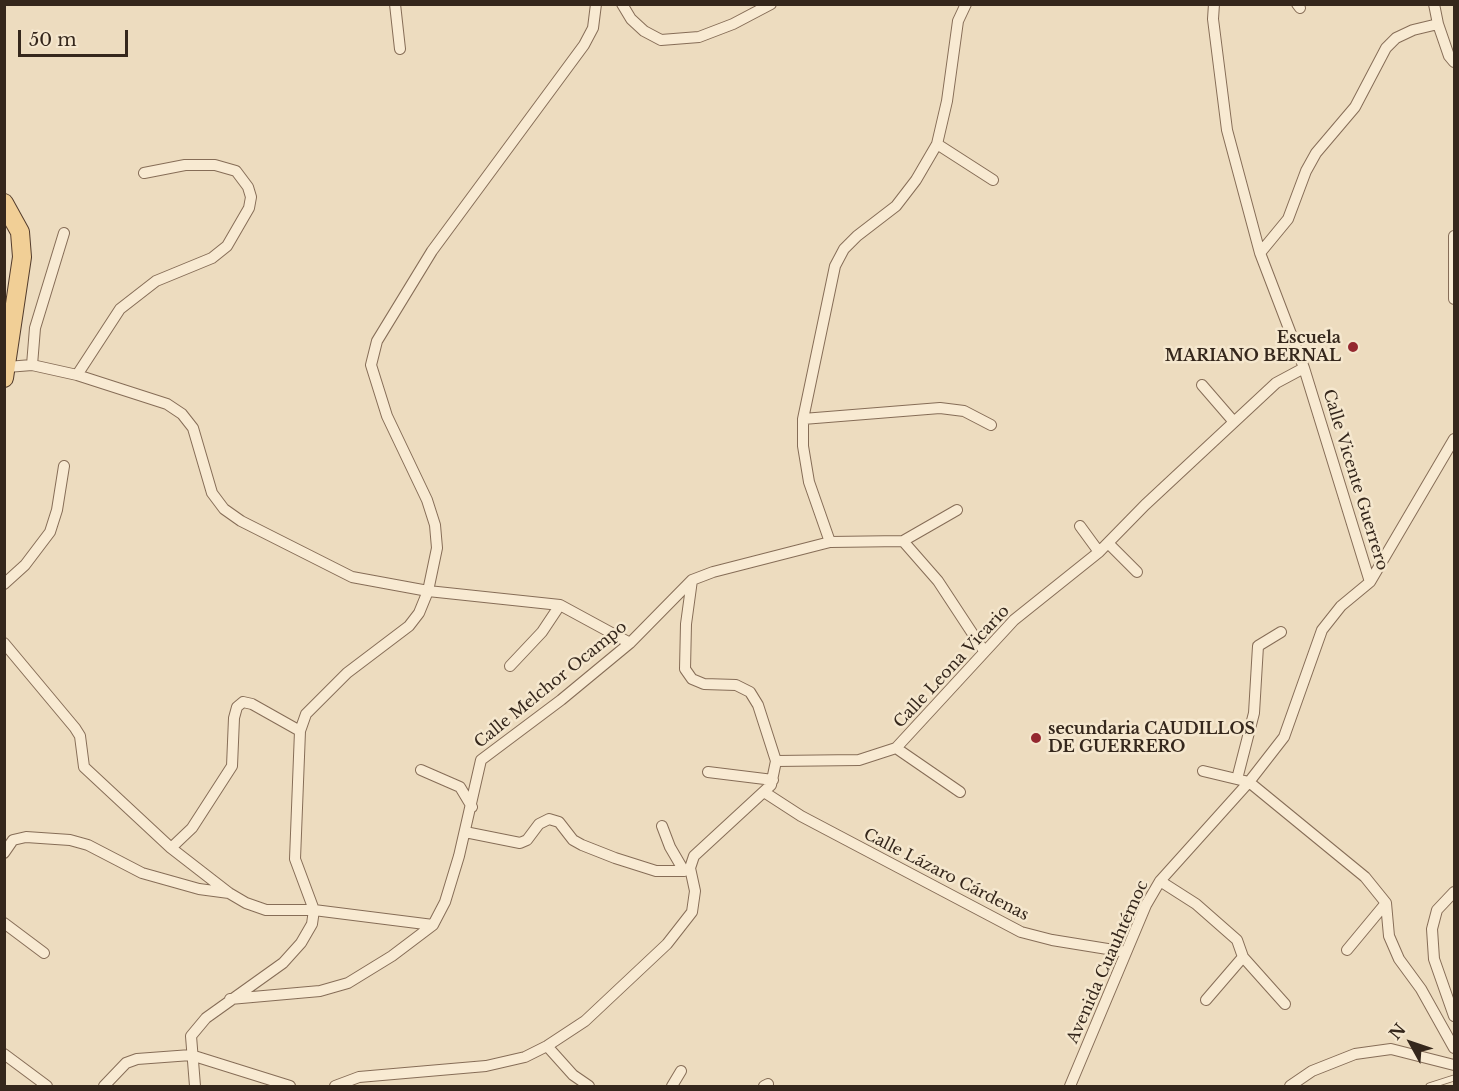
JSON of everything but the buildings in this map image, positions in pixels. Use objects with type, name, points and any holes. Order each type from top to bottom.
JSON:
[{"type":"main road","points":[[4,203],[20,232],[22,257],[9,321],[6,372]]},
{"type":"street","points":[[395,4],[400,49]]},
{"type":"street","points":[[195,1086],[191,1036],[206,1018],[283,963],[301,943],[312,924],[314,910],[295,859],[300,731],[306,714],[347,673],[409,626],[419,613],[428,591],[437,548],[435,525],[427,500],[387,416],[372,365],[377,341],[432,251],[584,45],[593,28],[596,4]]},
{"type":"street","points":[[622,4],[631,19],[644,31],[661,40],[699,37],[733,24],[771,4]]},
{"type":"street","points":[[830,542],[809,482],[803,446],[803,419],[835,266],[843,249],[896,206],[916,180],[937,144],[947,102],[958,21],[966,4]]},
{"type":"street","name":"Calle Vicente Guerrero","points":[[1214,4],[1213,19],[1227,130],[1260,254],[1305,368],[1370,582]]},
{"type":"street","points":[[1434,4],[1449,56],[1455,62]]},
{"type":"street","points":[[1260,254],[1288,219],[1306,171],[1316,153],[1355,107],[1386,48],[1396,38],[1413,30],[1438,24]]},
{"type":"street","points":[[937,144],[993,180]]},
{"type":"street","points":[[77,375],[120,309],[156,281],[212,258],[226,246],[249,208],[251,197],[248,187],[236,171],[215,165],[185,165],[144,173]]},
{"type":"street","points":[[32,365],[35,328],[64,233]]},
{"type":"street","points":[[1455,236],[1455,299]]},
{"type":"street","points":[[6,372],[32,365],[77,375],[167,404],[182,414],[193,428],[212,493],[224,509],[241,521],[352,577],[428,591],[560,605],[630,643]]},
{"type":"street","name":"Calle Leona Vicario","points":[[776,761],[859,760],[896,748],[1014,620],[1099,552],[1276,383],[1305,368]]},
{"type":"street","points":[[1202,385],[1234,422]]},
{"type":"street","points":[[803,419],[940,408],[964,411],[991,425]]},
{"type":"street","name":"Avenida Cuauhtémoc","points":[[1070,1086],[1146,905],[1160,880],[1249,782],[1284,737],[1322,630],[1341,606],[1370,582],[1453,447]]},
{"type":"street","points":[[4,584],[25,565],[50,532],[57,510],[64,466]]},
{"type":"street","points":[[957,510],[903,541],[938,582],[984,651]]},
{"type":"street","points":[[1080,526],[1099,552]]},
{"type":"street","name":"Calle Melchor Ocampo","points":[[230,999],[320,992],[348,982],[392,956],[433,924],[445,902],[472,807],[481,760],[561,700],[630,643],[692,580],[713,572],[830,542],[903,541]]},
{"type":"street","points":[[1108,543],[1137,572]]},
{"type":"street","points":[[687,870],[694,856],[764,792],[773,780],[776,761],[758,705],[750,692],[736,685],[704,684],[692,679],[685,669],[686,624],[692,580]]},
{"type":"street","points":[[510,666],[542,632],[560,605]]},
{"type":"street","points":[[1237,779],[1254,713],[1258,646],[1281,632]]},
{"type":"street","points":[[4,643],[75,728],[80,736],[84,767],[171,848],[229,893],[246,903],[266,910],[314,910],[433,924]]},
{"type":"street","points":[[171,848],[192,828],[232,766],[234,718],[237,706],[243,702],[252,704],[300,731]]},
{"type":"street","points":[[896,748],[960,792]]},
{"type":"street","points":[[421,770],[460,787],[472,807]]},
{"type":"street","points":[[1203,771],[1249,782],[1365,877],[1386,903],[1389,936],[1399,959],[1421,989],[1455,1048]]},
{"type":"street","points":[[708,772],[773,780]]},
{"type":"street","name":"Calle Lázaro Cárdenas","points":[[764,792],[801,816],[1021,932],[1052,940],[1126,952]]},
{"type":"street","points":[[465,832],[520,843],[527,840],[539,824],[549,819],[559,822],[573,840],[615,858],[656,871],[687,870]]},
{"type":"street","points":[[335,1086],[358,1077],[486,1066],[525,1057],[547,1047],[585,1021],[667,944],[692,912],[695,891],[687,870],[670,847],[662,826]]},
{"type":"street","points":[[4,853],[13,840],[26,837],[70,840],[88,845],[142,873],[199,890],[229,893]]},
{"type":"street","points":[[1160,880],[1196,904],[1237,940],[1243,957],[1285,1004]]},
{"type":"street","points":[[1455,892],[1437,910],[1432,929],[1434,959],[1455,1016]]},
{"type":"street","points":[[1347,950],[1386,903]]},
{"type":"street","points":[[4,923],[44,953]]},
{"type":"street","points":[[1206,1000],[1243,957]]},
{"type":"street","points":[[547,1047],[573,1075],[589,1086]]},
{"type":"street","points":[[1290,1086],[1312,1071],[1355,1054],[1391,1049],[1455,1065]]},
{"type":"street","points":[[4,1054],[47,1086]]},
{"type":"street","points":[[104,1086],[126,1064],[137,1059],[191,1055],[291,1086]]},
{"type":"street","points":[[672,1086],[681,1071]]},
{"type":"lane","points":[[1429,1086],[1455,1078]]},
{"type":"place","name":"Escuela MARIANO BERNAL","points":[[1353,347]]},
{"type":"place","name":"secundaria CAUDILLOS DE GUERRERO","points":[[1036,738]]}]
